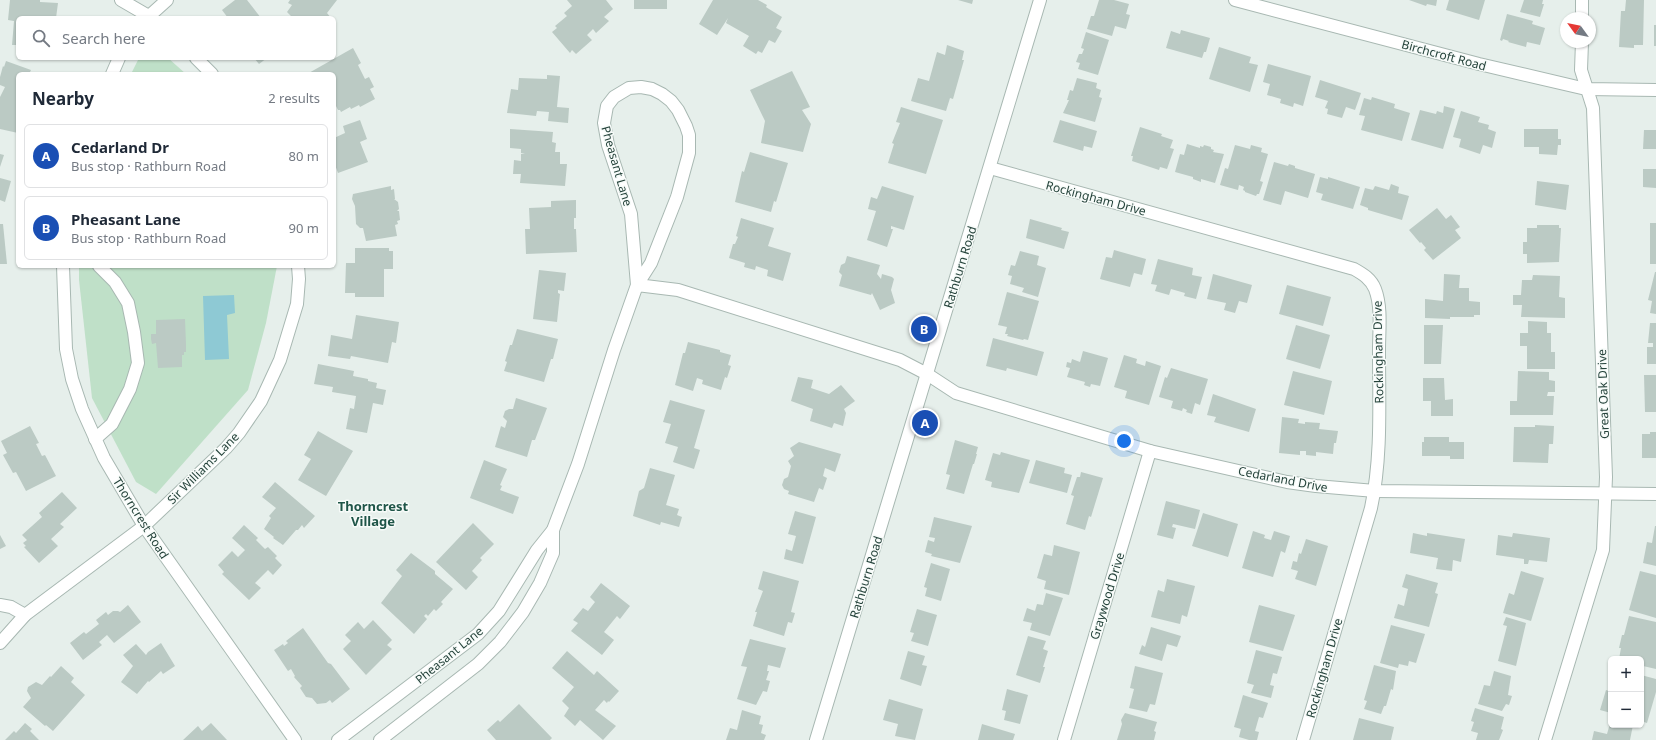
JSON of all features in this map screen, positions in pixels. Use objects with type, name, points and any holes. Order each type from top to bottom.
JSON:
[{"type":"street","points":[[121,0],[148,16]]},
{"type":"street","points":[[151,16],[167,0]]},
{"type":"street","name":"Rathburn Road","points":[[816,740],[1040,0]]},
{"type":"street","name":"Birchcroft Road","points":[[1235,0],[1479,64],[1586,89],[1656,90]]},
{"type":"street","points":[[1582,0],[1582,12]]},
{"type":"street","name":"Great Oak Drive","points":[[1545,740],[1603,550],[1606,494],[1593,108],[1581,70],[1582,48]]},
{"type":"street","points":[[113,72],[117,60]]},
{"type":"street","points":[[198,60],[210,72]]},
{"type":"street","name":"Pheasant Lane","points":[[338,740],[478,634],[499,611],[537,550],[553,530],[578,464],[614,350],[637,285],[651,263],[677,197],[689,153],[686,126],[678,110],[671,101],[657,91],[641,87],[629,88],[614,97],[608,106],[604,123],[608,144],[631,214],[637,285]]},
{"type":"street","name":"Rockingham Drive","points":[[990,168],[1338,264],[1362,273],[1374,288],[1377,298],[1379,321],[1379,418],[1375,491],[1303,740]]},
{"type":"street","name":"Thorncrest Road","points":[[63,268],[66,349],[72,379],[82,409],[104,458],[144,526],[296,740]]},
{"type":"street","points":[[95,439],[112,424],[130,388],[138,363],[128,303],[115,282],[101,268]]},
{"type":"street","name":"Sir Williams Lane","points":[[0,643],[25,614],[144,526],[226,448],[239,433],[261,400],[280,360],[293,321],[298,293],[298,268]]},
{"type":"street","points":[[637,285],[678,290],[900,360],[927,374]]},
{"type":"street","name":"Cedarland Drive","points":[[927,374],[956,393],[1150,451],[1294,483],[1339,489],[1375,491],[1656,494]]},
{"type":"street","name":"Graywood Drive","points":[[1064,740],[1150,451]]},
{"type":"street","name":"Pheasant Lane","points":[[380,740],[478,664],[500,642],[523,612],[540,583],[553,553],[553,530]]},
{"type":"street","points":[[0,605],[11,607],[25,614]]},
{"type":"green space","points":[[138,60],[170,60],[184,72],[132,72]]},
{"type":"green space","points":[[79,268],[277,268],[266,323],[248,390],[156,494],[136,482],[92,398]]},
{"type":"water","points":[[234,295],[235,313],[227,315],[229,359],[205,360],[203,296]]},
{"type":"building","points":[[10,0],[40,0],[40,2],[58,3],[56,16],[16,16],[16,45],[12,45],[14,21],[8,20]]},
{"type":"building","points":[[235,0],[247,0],[259,16],[226,16],[222,10]]},
{"type":"building","points":[[290,0],[337,0],[327,13],[329,16],[291,16],[287,12],[292,5],[288,3]]},
{"type":"building","points":[[567,0],[606,0],[613,9],[604,17],[609,21],[596,33],[593,29],[587,35],[592,40],[576,54],[572,50],[570,53],[552,32],[557,28],[555,26],[567,16],[564,13],[572,6]]},
{"type":"building","points":[[634,0],[667,0],[667,9],[634,9]]},
{"type":"building","points":[[713,0],[758,0],[782,17],[776,28],[782,31],[775,43],[769,40],[762,53],[758,51],[756,54],[743,46],[749,36],[726,23],[728,18],[717,35],[699,24]]},
{"type":"building","points":[[958,0],[973,0],[972,4]]},
{"type":"building","points":[[1099,0],[1114,0],[1129,4],[1126,14],[1130,15],[1126,29],[1115,26],[1112,36],[1087,29],[1091,16],[1094,16]]},
{"type":"building","points":[[1409,0],[1437,0],[1436,6],[1427,4],[1426,6]]},
{"type":"building","points":[[1449,0],[1485,0],[1479,20],[1446,10]]},
{"type":"building","points":[[1524,0],[1543,0],[1542,4],[1544,4],[1540,17],[1520,12]]},
{"type":"building","points":[[1626,0],[1644,0],[1643,45],[1634,45],[1634,48],[1619,47],[1621,11],[1625,11]]},
{"type":"building","points":[[1507,14],[1533,21],[1532,24],[1545,28],[1540,45],[1527,42],[1526,47],[1503,39],[1502,41],[1500,40]]},
{"type":"building","points":[[1654,25],[1656,25],[1656,46],[1654,46]]},
{"type":"building","points":[[1181,30],[1210,38],[1206,52],[1204,52],[1202,58],[1166,48],[1171,31],[1180,34]]},
{"type":"building","points":[[1086,32],[1109,40],[1098,75],[1078,69],[1080,63],[1076,62],[1079,54],[1082,54],[1084,49],[1081,48]]},
{"type":"building","points":[[947,45],[964,51],[962,60],[964,60],[953,99],[950,98],[946,111],[911,101],[918,78],[929,81],[937,52],[945,55]]},
{"type":"building","points":[[1219,47],[1251,57],[1249,63],[1258,65],[1250,92],[1209,79]]},
{"type":"building","points":[[353,48],[361,63],[358,65],[365,79],[369,77],[374,87],[370,89],[375,99],[360,107],[359,105],[351,109],[350,107],[341,112],[338,110],[336,106],[336,72],[311,72],[332,60],[336,60],[336,58]]},
{"type":"building","points":[[256,60],[264,60],[259,64]]},
{"type":"building","points":[[6,61],[31,70],[30,72],[16,72],[16,133],[0,129],[0,97],[5,87],[0,85],[0,77],[3,66],[4,67]]},
{"type":"building","points":[[1268,64],[1311,76],[1303,106],[1294,103],[1293,107],[1280,103],[1281,99],[1267,95],[1270,84],[1263,82]]},
{"type":"building","points":[[792,71],[810,107],[802,110],[811,124],[803,152],[761,143],[765,121],[750,90]]},
{"type":"building","points":[[547,75],[560,76],[557,107],[569,108],[568,123],[548,121],[549,112],[537,111],[536,116],[507,113],[511,89],[518,90],[519,78],[547,79]]},
{"type":"building","points":[[1077,78],[1097,83],[1096,88],[1101,90],[1099,97],[1102,98],[1095,122],[1063,113],[1069,100],[1067,100],[1070,90],[1073,91]]},
{"type":"building","points":[[1320,80],[1361,93],[1355,110],[1346,107],[1342,118],[1327,114],[1328,109],[1325,108],[1328,101],[1315,97]]},
{"type":"building","points":[[1372,97],[1395,104],[1394,108],[1410,113],[1402,141],[1361,130],[1365,116],[1359,115],[1364,98],[1371,100]]},
{"type":"building","points":[[1444,106],[1455,109],[1443,149],[1411,140],[1420,110],[1436,114],[1437,111],[1443,113]]},
{"type":"building","points":[[901,107],[943,120],[926,174],[888,163],[894,144],[892,143],[900,123],[896,122]]},
{"type":"building","points":[[1461,111],[1480,117],[1478,122],[1489,125],[1488,129],[1496,132],[1492,148],[1483,145],[1480,154],[1459,147],[1461,139],[1453,137]]},
{"type":"building","points":[[360,120],[367,139],[360,142],[368,162],[338,173],[336,168],[336,137],[345,133],[343,126]]},
{"type":"building","points":[[1060,120],[1097,131],[1092,148],[1084,146],[1083,151],[1053,142]]},
{"type":"building","points":[[1140,127],[1162,134],[1161,136],[1173,140],[1170,148],[1174,149],[1167,169],[1160,167],[1159,170],[1132,161],[1133,156],[1131,156]]},
{"type":"building","points":[[510,129],[553,132],[552,142],[556,143],[555,152],[560,152],[560,164],[567,164],[565,186],[520,183],[521,174],[513,174],[514,160],[521,161],[521,154],[525,153],[521,153],[521,149],[510,148]]},
{"type":"building","points":[[1524,129],[1558,129],[1558,139],[1561,139],[1561,145],[1558,145],[1557,155],[1539,154],[1539,147],[1524,147]]},
{"type":"building","points":[[1644,130],[1656,130],[1656,149],[1643,149]]},
{"type":"building","points":[[1187,144],[1200,148],[1200,146],[1203,147],[1204,145],[1211,147],[1211,149],[1214,150],[1213,152],[1224,154],[1215,183],[1201,179],[1201,182],[1193,179],[1193,177],[1175,172],[1180,154],[1184,155]]},
{"type":"building","points":[[1235,145],[1250,149],[1251,145],[1262,148],[1261,152],[1268,154],[1260,181],[1263,182],[1259,194],[1256,196],[1245,192],[1243,190],[1244,187],[1239,185],[1238,190],[1220,185],[1225,168],[1228,169]]},
{"type":"building","points":[[750,152],[788,163],[776,202],[774,201],[771,212],[735,202],[742,171],[744,172]]},
{"type":"building","points":[[0,154],[4,155],[0,167]]},
{"type":"building","points":[[1274,162],[1288,166],[1289,164],[1295,166],[1295,168],[1315,174],[1308,198],[1285,191],[1281,205],[1263,200]]},
{"type":"building","points":[[1643,169],[1656,169],[1656,188],[1643,187]]},
{"type":"building","points":[[1320,177],[1328,179],[1328,177],[1360,187],[1353,209],[1321,200],[1323,194],[1316,192]]},
{"type":"building","points":[[0,178],[11,181],[5,202],[0,200]]},
{"type":"building","points":[[1537,181],[1569,185],[1566,210],[1535,205]]},
{"type":"building","points":[[1391,184],[1399,187],[1398,193],[1409,196],[1402,220],[1368,210],[1368,208],[1360,205],[1365,188],[1373,190],[1375,186],[1389,190]]},
{"type":"building","points":[[391,186],[391,190],[394,189],[394,199],[398,202],[399,209],[397,211],[399,211],[400,220],[397,221],[398,224],[395,225],[397,236],[366,241],[363,228],[360,228],[356,224],[355,206],[352,199],[353,194]]},
{"type":"building","points":[[882,186],[914,196],[904,230],[891,226],[891,229],[893,229],[887,247],[867,240],[876,211],[868,209],[871,197],[877,199]]},
{"type":"building","points":[[576,200],[576,218],[574,218],[574,229],[576,229],[577,252],[526,254],[525,229],[530,229],[529,208],[551,207],[551,201]]},
{"type":"building","points":[[1437,208],[1446,219],[1451,215],[1460,227],[1455,230],[1461,238],[1433,260],[1424,250],[1426,248],[1409,230]]},
{"type":"building","points":[[741,218],[774,228],[768,246],[791,253],[783,281],[767,276],[768,270],[756,266],[755,270],[744,267],[745,263],[729,258],[733,244],[735,244],[738,237],[736,236]]},
{"type":"building","points":[[1030,219],[1062,228],[1061,230],[1069,232],[1064,249],[1026,238]]},
{"type":"building","points":[[1650,223],[1656,223],[1656,264],[1650,264]]},
{"type":"building","points":[[0,224],[3,224],[7,264],[0,264]]},
{"type":"building","points":[[1537,225],[1559,225],[1559,228],[1561,228],[1559,262],[1527,263],[1527,254],[1523,254],[1523,242],[1527,242],[1527,228],[1537,228]]},
{"type":"building","points":[[355,248],[389,248],[389,251],[393,251],[393,269],[384,269],[384,297],[355,297],[355,293],[345,293],[346,263],[355,263]]},
{"type":"building","points":[[1114,250],[1146,259],[1142,275],[1134,273],[1130,287],[1100,279],[1106,257],[1112,258]]},
{"type":"building","points":[[1020,251],[1039,256],[1037,265],[1046,268],[1038,297],[1022,292],[1024,288],[1010,284],[1012,276],[1008,275],[1011,265],[1015,266]]},
{"type":"building","points":[[847,256],[880,265],[877,274],[881,279],[882,274],[894,279],[891,290],[895,303],[880,310],[872,293],[871,295],[839,286],[842,275],[839,272],[841,265],[845,263]]},
{"type":"building","points":[[1158,259],[1193,268],[1192,275],[1202,277],[1196,299],[1184,296],[1185,293],[1171,289],[1169,295],[1155,291],[1157,285],[1151,284]]},
{"type":"building","points":[[539,270],[566,273],[564,291],[558,290],[558,293],[560,294],[557,322],[533,319]]},
{"type":"building","points":[[1655,272],[1656,314],[1650,313],[1652,301],[1648,300]]},
{"type":"building","points":[[1213,274],[1252,285],[1247,303],[1239,301],[1235,313],[1224,310],[1226,303],[1207,299]]},
{"type":"building","points":[[1444,274],[1460,275],[1459,288],[1469,288],[1469,301],[1480,302],[1480,315],[1474,315],[1474,317],[1450,317],[1450,319],[1425,318],[1425,299],[1443,301]]},
{"type":"building","points":[[1533,275],[1560,276],[1559,297],[1565,298],[1565,318],[1521,317],[1522,305],[1513,305],[1513,295],[1521,295],[1522,280],[1532,280]]},
{"type":"building","points":[[1287,285],[1331,297],[1323,326],[1279,314]]},
{"type":"building","points":[[1007,292],[1039,301],[1028,340],[1007,336],[1008,334],[1005,334],[1007,327],[998,325]]},
{"type":"building","points":[[356,315],[399,322],[396,343],[392,342],[388,363],[351,356],[350,359],[328,356],[331,335],[352,339]]},
{"type":"building","points":[[185,319],[186,352],[182,355],[182,367],[158,368],[156,343],[152,344],[151,339],[151,334],[156,334],[156,320]]},
{"type":"building","points":[[1528,321],[1547,322],[1547,333],[1551,333],[1551,352],[1555,352],[1555,369],[1527,369],[1527,346],[1520,346],[1520,333],[1528,333]]},
{"type":"building","points":[[1650,323],[1656,323],[1656,364],[1647,364],[1647,347],[1653,347],[1653,343],[1648,343]]},
{"type":"building","points":[[1296,325],[1330,335],[1320,369],[1286,359]]},
{"type":"building","points":[[1424,325],[1443,325],[1441,364],[1424,364]]},
{"type":"building","points":[[517,329],[558,339],[553,359],[551,359],[544,382],[504,371],[507,362],[505,361]]},
{"type":"building","points":[[993,338],[1044,352],[1037,376],[1007,368],[1006,371],[986,366]]},
{"type":"building","points":[[688,342],[720,350],[720,352],[731,355],[728,365],[731,366],[727,378],[725,377],[721,390],[702,384],[703,380],[697,378],[693,391],[675,385],[683,353],[685,353]]},
{"type":"building","points":[[1083,351],[1108,358],[1100,386],[1091,384],[1090,387],[1084,385],[1085,382],[1067,377],[1070,368],[1066,367],[1067,362],[1071,363],[1072,359],[1080,362]]},
{"type":"building","points":[[1124,355],[1137,359],[1136,363],[1145,366],[1146,361],[1161,366],[1149,405],[1125,398],[1127,391],[1114,387]]},
{"type":"building","points":[[318,364],[354,371],[353,376],[368,379],[368,381],[377,383],[376,388],[386,390],[383,405],[373,403],[367,433],[346,429],[350,408],[354,409],[356,396],[332,392],[333,387],[314,384]]},
{"type":"building","points":[[1171,368],[1208,379],[1200,405],[1195,403],[1192,414],[1186,412],[1187,410],[1183,408],[1182,411],[1171,408],[1173,401],[1159,397],[1165,377],[1167,378]]},
{"type":"building","points":[[1293,371],[1332,381],[1324,415],[1284,405]]},
{"type":"building","points":[[1518,371],[1549,372],[1549,380],[1555,381],[1555,392],[1548,392],[1547,396],[1554,396],[1553,415],[1510,415],[1510,401],[1517,401]]},
{"type":"building","points":[[1644,375],[1656,375],[1656,412],[1645,412]]},
{"type":"building","points":[[798,377],[813,380],[811,388],[829,394],[841,385],[855,401],[844,409],[846,413],[843,426],[834,423],[832,428],[810,421],[813,409],[791,401]]},
{"type":"building","points":[[1423,378],[1444,378],[1445,400],[1453,399],[1453,416],[1431,416],[1431,401],[1423,401]]},
{"type":"building","points":[[1213,394],[1256,409],[1249,432],[1214,422],[1216,417],[1207,415]]},
{"type":"building","points":[[516,398],[547,408],[535,440],[532,440],[527,457],[495,447],[501,426],[505,428],[507,421],[503,417],[505,411],[513,409]]},
{"type":"building","points":[[670,400],[705,410],[694,448],[700,450],[694,469],[673,462],[678,447],[665,443],[671,424],[663,422]]},
{"type":"building","points":[[1282,417],[1299,419],[1298,423],[1320,423],[1319,429],[1338,431],[1336,443],[1334,443],[1333,454],[1316,452],[1316,456],[1306,455],[1306,451],[1300,451],[1300,455],[1279,453]]},
{"type":"building","points":[[1535,425],[1554,426],[1553,444],[1549,444],[1548,463],[1513,462],[1514,427],[1535,427]]},
{"type":"building","points":[[30,426],[39,443],[36,444],[42,456],[45,455],[56,476],[26,491],[16,472],[13,473],[3,455],[7,453],[1,441]]},
{"type":"building","points":[[318,431],[353,451],[326,496],[298,480],[311,459],[304,455]]},
{"type":"building","points":[[1650,432],[1656,432],[1656,458],[1642,458],[1642,434],[1650,434]]},
{"type":"building","points":[[1424,437],[1449,437],[1449,442],[1464,442],[1464,459],[1450,459],[1450,456],[1422,456],[1422,442],[1424,442]]},
{"type":"building","points":[[955,440],[978,447],[964,494],[946,489],[950,475],[946,474]]},
{"type":"building","points":[[799,442],[841,454],[835,472],[825,468],[823,476],[827,478],[823,490],[819,488],[814,502],[788,494],[789,491],[784,489],[782,485],[784,479],[788,477],[791,466],[788,461],[794,456],[790,448]]},
{"type":"building","points":[[1001,452],[1030,460],[1019,493],[991,487],[992,482],[985,480],[993,453],[1000,455]]},
{"type":"building","points":[[484,460],[507,469],[500,485],[502,486],[500,490],[519,497],[513,514],[470,498]]},
{"type":"building","points":[[1036,460],[1065,468],[1064,473],[1072,475],[1067,493],[1029,483]]},
{"type":"building","points":[[650,468],[675,475],[666,505],[679,509],[677,515],[682,517],[679,527],[661,522],[660,525],[633,516],[639,491],[644,488]]},
{"type":"building","points":[[1081,472],[1103,478],[1091,517],[1089,516],[1085,530],[1066,524],[1074,496],[1071,495],[1077,477],[1080,477]]},
{"type":"building","points":[[275,482],[315,516],[304,528],[302,525],[298,530],[296,530],[283,545],[264,529],[271,518],[269,516],[276,508],[262,497]]},
{"type":"building","points":[[62,492],[77,508],[60,524],[64,527],[51,539],[58,546],[39,563],[24,547],[26,546],[23,543],[27,540],[22,535],[42,517],[39,513]]},
{"type":"building","points":[[1166,501],[1200,510],[1195,529],[1173,524],[1172,527],[1176,528],[1173,539],[1157,535]]},
{"type":"building","points":[[795,511],[816,517],[803,564],[784,559],[786,549],[792,551],[796,536],[788,534]]},
{"type":"building","points":[[1203,513],[1238,524],[1228,557],[1192,546]]},
{"type":"building","points":[[934,517],[972,526],[960,563],[931,556],[932,554],[925,552],[928,540],[934,542],[935,538],[929,537]]},
{"type":"building","points":[[473,523],[494,544],[480,558],[482,560],[472,571],[478,577],[466,590],[436,562]]},
{"type":"building","points":[[244,525],[258,538],[256,540],[265,549],[268,547],[277,556],[275,558],[282,565],[273,575],[268,570],[255,583],[261,588],[249,600],[222,574],[224,572],[218,565],[232,551],[238,557],[245,550],[232,538]]},
{"type":"building","points":[[1655,526],[1656,566],[1643,563],[1647,542],[1652,543]]},
{"type":"building","points":[[1253,531],[1265,535],[1264,538],[1271,540],[1274,531],[1290,536],[1285,553],[1281,551],[1273,577],[1242,568]]},
{"type":"building","points":[[1413,533],[1427,536],[1427,533],[1465,539],[1461,562],[1453,560],[1452,571],[1436,569],[1438,558],[1410,553]]},
{"type":"building","points":[[1513,533],[1550,538],[1547,562],[1529,560],[1528,564],[1524,564],[1524,559],[1496,555],[1498,535],[1512,537]]},
{"type":"building","points":[[0,535],[6,546],[0,549]]},
{"type":"building","points":[[1306,539],[1328,546],[1316,586],[1295,579],[1298,571],[1291,569],[1293,561],[1297,562],[1299,553],[1301,554]]},
{"type":"building","points":[[1054,545],[1080,552],[1069,595],[1044,589],[1046,581],[1037,578],[1044,554],[1052,556]]},
{"type":"building","points":[[411,553],[435,571],[435,574],[453,589],[441,602],[443,604],[436,611],[434,609],[428,616],[426,614],[424,616],[427,619],[414,634],[381,603],[402,576],[396,570]]},
{"type":"building","points":[[931,563],[950,569],[941,601],[925,596],[927,588],[924,587]]},
{"type":"building","points":[[763,571],[799,581],[791,612],[795,613],[792,623],[788,622],[784,636],[753,626],[757,612],[755,612],[763,591],[758,589]]},
{"type":"building","points":[[1521,571],[1544,578],[1531,621],[1503,613],[1509,593],[1514,595]]},
{"type":"building","points":[[1640,571],[1656,575],[1656,618],[1629,610]]},
{"type":"building","points":[[1406,574],[1438,583],[1435,593],[1438,594],[1429,627],[1394,618],[1398,604],[1404,606],[1408,589],[1402,587]]},
{"type":"building","points":[[1167,579],[1195,586],[1187,617],[1182,615],[1180,624],[1151,617],[1158,590],[1164,592]]},
{"type":"building","points":[[601,583],[630,606],[620,619],[617,616],[604,632],[614,640],[602,655],[571,631],[578,623],[573,620],[583,608],[588,611],[595,602],[590,597]]},
{"type":"building","points":[[1046,593],[1063,598],[1050,636],[1030,630],[1032,623],[1023,621],[1027,608],[1035,611],[1037,604],[1043,605]]},
{"type":"building","points":[[128,605],[141,622],[114,643],[107,635],[99,642],[102,645],[83,660],[70,643],[84,632],[86,634],[99,624],[96,620],[106,612],[108,615],[113,611],[120,612]]},
{"type":"building","points":[[1259,605],[1295,615],[1283,651],[1249,642]]},
{"type":"building","points":[[917,609],[937,615],[928,646],[911,641],[914,633],[910,632]]},
{"type":"building","points":[[1629,616],[1656,622],[1656,669],[1644,666],[1644,656],[1620,656],[1621,648],[1619,648],[1622,635],[1624,635]]},
{"type":"building","points":[[1506,617],[1526,623],[1516,666],[1498,661],[1507,626],[1503,625]]},
{"type":"building","points":[[373,620],[392,640],[387,645],[392,649],[366,675],[343,649],[351,641],[345,635],[358,622],[364,629]]},
{"type":"building","points":[[1391,625],[1425,634],[1416,663],[1409,661],[1408,666],[1399,664],[1398,668],[1380,663]]},
{"type":"building","points":[[1151,627],[1181,636],[1177,647],[1167,644],[1162,661],[1139,654],[1142,645],[1145,647]]},
{"type":"building","points":[[303,628],[328,663],[331,664],[350,689],[332,703],[330,700],[326,703],[317,704],[312,698],[306,697],[300,688],[302,686],[294,677],[295,676],[291,669],[288,671],[274,650],[283,644],[284,646],[288,643],[286,641]]},
{"type":"building","points":[[1028,636],[1046,641],[1043,649],[1048,651],[1040,683],[1016,675]]},
{"type":"building","points":[[750,639],[786,648],[780,668],[768,665],[767,671],[769,671],[766,680],[770,681],[767,692],[763,691],[756,705],[737,699],[747,667],[741,666]]},
{"type":"building","points":[[161,643],[175,666],[163,674],[161,671],[149,682],[148,681],[137,694],[121,682],[133,666],[123,655],[136,644],[146,655]]},
{"type":"building","points":[[1256,650],[1282,657],[1277,674],[1273,673],[1270,685],[1274,686],[1271,698],[1251,693],[1254,685],[1247,683]]},
{"type":"building","points":[[567,651],[594,675],[597,671],[619,691],[609,702],[608,701],[607,703],[604,700],[595,710],[616,726],[603,740],[580,720],[575,726],[564,716],[569,708],[562,701],[574,687],[552,668]]},
{"type":"building","points":[[908,651],[925,656],[922,665],[927,666],[921,686],[900,679]]},
{"type":"building","points":[[1374,665],[1396,671],[1393,690],[1391,689],[1386,706],[1384,706],[1381,714],[1364,709],[1367,701],[1364,700]]},
{"type":"building","points":[[61,666],[74,678],[71,682],[85,695],[53,731],[23,707],[31,698],[27,691],[28,687],[36,682],[42,685]]},
{"type":"building","points":[[1135,666],[1163,673],[1155,705],[1150,704],[1147,712],[1129,708],[1134,689],[1130,688]]},
{"type":"building","points":[[1494,671],[1511,676],[1508,695],[1512,696],[1509,705],[1506,704],[1502,711],[1478,704],[1484,685],[1490,686]]},
{"type":"building","points":[[1644,676],[1656,679],[1656,692],[1647,723],[1644,722]]},
{"type":"building","points":[[1007,689],[1028,695],[1020,724],[1004,720],[1006,711],[1002,710]]},
{"type":"building","points":[[1606,690],[1608,691],[1608,712],[1600,710]]},
{"type":"building","points":[[1243,695],[1268,703],[1263,718],[1259,717],[1255,731],[1259,732],[1257,740],[1249,740],[1239,737],[1241,729],[1234,727]]},
{"type":"building","points":[[889,699],[923,709],[915,740],[895,736],[898,724],[883,720]]},
{"type":"building","points":[[519,704],[552,738],[550,740],[496,740],[487,730],[498,720],[500,722]]},
{"type":"building","points":[[1475,708],[1504,717],[1501,729],[1503,730],[1499,740],[1476,740],[1478,733],[1471,731],[1474,722],[1471,721]]},
{"type":"building","points":[[742,710],[761,716],[759,724],[763,725],[761,733],[766,735],[764,740],[726,740],[730,728],[737,730]]},
{"type":"building","points":[[1125,713],[1157,722],[1154,731],[1156,732],[1154,740],[1117,740],[1122,724],[1121,720]]},
{"type":"building","points":[[1359,718],[1394,727],[1391,740],[1353,740]]},
{"type":"building","points":[[25,723],[32,729],[30,731],[39,740],[5,740],[14,731],[16,733]]},
{"type":"building","points":[[211,723],[227,740],[183,740],[198,726],[202,731]]},
{"type":"building","points":[[982,724],[1015,734],[1013,740],[978,740]]},
{"type":"building","points":[[1609,728],[1632,728],[1630,740],[1592,740],[1594,731],[1607,734]]},
{"type":"place","name":"Pheasant Lane","points":[[924,329]]},
{"type":"place","name":"Cedarland Dr","points":[[925,423]]},
{"type":"district","name":"Thorncrest Village","points":[[373,514]]}]
